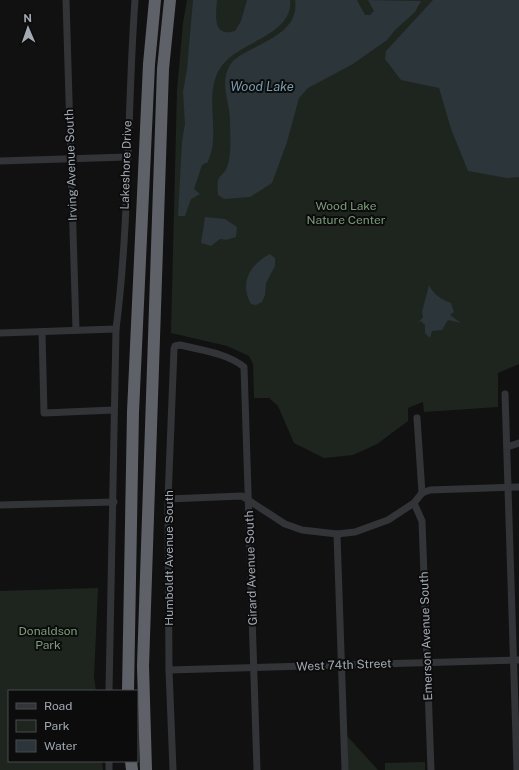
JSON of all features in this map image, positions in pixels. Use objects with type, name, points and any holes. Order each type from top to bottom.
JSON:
[{"type":"highway","points":[[128,690],[134,404],[149,64],[155,0]]},
{"type":"highway","points":[[146,770],[143,666],[163,69],[170,0]]},
{"type":"street","name":"Irving Avenue South","points":[[66,0],[76,330]]},
{"type":"street","name":"Lakeshore Drive","points":[[116,329],[122,284],[135,0]]},
{"type":"street","points":[[0,161],[127,157]]},
{"type":"street","points":[[0,333],[116,329],[114,502],[109,626],[109,690]]},
{"type":"street","points":[[42,332],[44,413],[114,410]]},
{"type":"street","name":"Girard Avenue South","points":[[175,346],[180,344],[237,361],[244,367],[257,770]]},
{"type":"street","name":"Humboldt Avenue South","points":[[173,770],[169,670],[168,499],[175,346]]},
{"type":"street","points":[[505,394],[516,660],[517,770]]},
{"type":"street","points":[[417,418],[422,493]]},
{"type":"street","points":[[507,447],[519,443]]},
{"type":"street","points":[[168,499],[242,496],[285,524],[314,532],[337,534],[372,527],[388,520],[414,503],[422,493],[430,490],[519,487]]},
{"type":"street","points":[[0,505],[114,502]]},
{"type":"street","name":"Emerson Avenue South","points":[[414,503],[422,521],[431,770]]},
{"type":"street","points":[[337,534],[345,770]]},
{"type":"street","name":"West 74th Street","points":[[169,670],[516,660]]},
{"type":"green space","name":"Wood Lake Nature Center","points":[[187,0],[519,0],[519,364],[498,373],[498,407],[424,412],[423,402],[408,408],[408,421],[377,444],[353,455],[324,458],[294,443],[278,406],[269,398],[254,398],[253,364],[249,356],[227,346],[171,333],[177,90],[183,23]]},
{"type":"green space","name":"Donaldson Park","points":[[98,588],[94,677],[96,690],[8,690],[8,762],[102,762],[103,770],[0,770],[0,591]]},
{"type":"green space","points":[[347,736],[378,770],[348,770]]},
{"type":"green space","points":[[425,762],[425,770],[385,770],[385,763]]},
{"type":"water","points":[[193,0],[217,0],[217,24],[222,31],[228,32],[235,31],[241,21],[247,0],[290,0],[289,11],[284,21],[276,29],[233,55],[219,70],[215,79],[212,99],[212,146],[208,162],[202,165],[194,189],[200,194],[191,199],[185,216],[178,216],[182,141],[185,124],[183,92],[187,69]]},
{"type":"water","name":"Wood Lake","points":[[295,0],[357,0],[365,15],[370,15],[374,11],[368,0],[421,1],[415,12],[395,30],[387,40],[353,64],[308,88],[299,98],[287,142],[272,183],[250,197],[224,199],[218,195],[218,180],[229,162],[230,150],[230,114],[225,86],[227,72],[231,64],[241,55],[278,35],[286,28],[292,20],[295,11]]},
{"type":"water","points":[[433,0],[519,0],[519,177],[507,178],[468,171],[451,129],[439,88],[401,80],[385,59],[386,51]]},
{"type":"water","points":[[205,217],[225,219],[237,227],[236,237],[226,240],[220,239],[211,246],[201,243]]},
{"type":"water","points":[[270,254],[275,258],[275,266],[266,283],[265,295],[262,302],[256,305],[251,304],[246,289],[248,275],[257,263]]},
{"type":"water","points":[[429,285],[438,296],[451,303],[454,312],[450,315],[461,323],[448,320],[442,330],[432,331],[430,338],[425,333],[425,325],[421,321],[417,324],[423,317],[422,312]]}]
